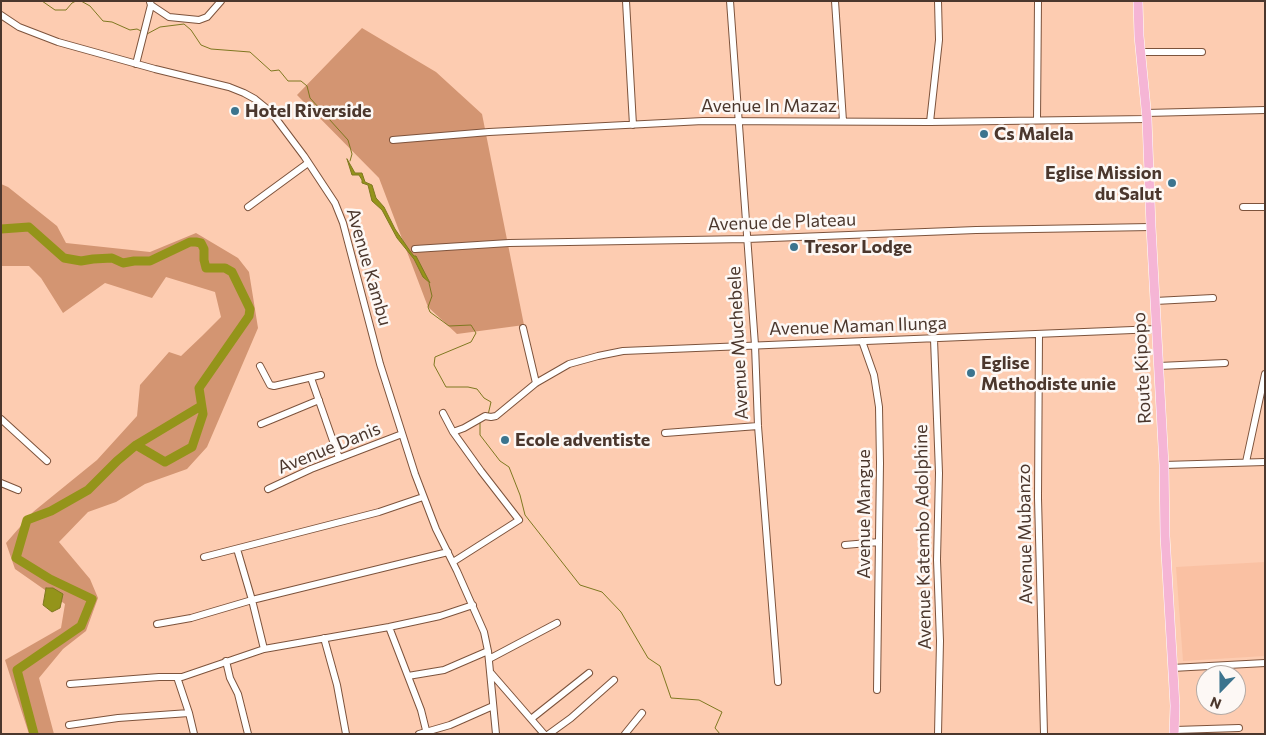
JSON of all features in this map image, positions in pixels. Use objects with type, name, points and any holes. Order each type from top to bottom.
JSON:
[{"type":"main road","name":"Route Kipopo","points":[[1138,1],[1146,116],[1164,465],[1175,706],[1174,732]]},
{"type":"street","points":[[136,64],[150,3],[169,17],[200,20],[207,17],[221,1]]},
{"type":"street","points":[[626,1],[633,125]]},
{"type":"street","name":"Avenue Muchebele","points":[[730,1],[755,345],[758,426],[778,682]]},
{"type":"street","points":[[835,1],[843,120]]},
{"type":"street","points":[[930,122],[939,40],[938,1]]},
{"type":"street","points":[[1037,120],[1038,1]]},
{"type":"street","name":"Avenue Kambu","points":[[1,16],[19,27],[58,42],[229,87],[255,98],[276,117],[308,163],[335,203],[345,228],[380,364],[423,497],[484,632],[489,659],[496,734]]},
{"type":"street","points":[[1141,52],[1202,52]]},
{"type":"street","name":"Avenue In Mazaz","points":[[393,140],[489,132],[738,121],[843,120],[930,122],[1037,120],[1265,110]]},
{"type":"street","points":[[248,207],[308,163]]},
{"type":"street","points":[[1243,207],[1265,208]]},
{"type":"street","name":"Avenue de Plateau","points":[[415,249],[509,244],[747,239],[976,230],[1151,227]]},
{"type":"street","points":[[1155,301],[1213,298]]},
{"type":"street","points":[[523,328],[536,382]]},
{"type":"street","name":"Avenue Maman Ilunga","points":[[453,432],[488,416],[496,416],[536,382],[576,361],[623,351],[1157,329]]},
{"type":"street","name":"Avenue Mubanzo","points":[[1038,334],[1038,498],[1044,734]]},
{"type":"street","name":"Avenue Katembo Adolphine","points":[[934,339],[939,468],[937,560],[940,653],[938,734]]},
{"type":"street","name":"Avenue Mangue","points":[[862,341],[870,360],[878,394],[880,463],[877,690]]},
{"type":"street","points":[[1159,366],[1225,363]]},
{"type":"street","points":[[260,366],[270,385],[274,386],[321,375]]},
{"type":"street","points":[[1246,462],[1263,394],[1265,374]]},
{"type":"street","points":[[311,378],[339,458]]},
{"type":"street","points":[[261,424],[319,400]]},
{"type":"street","points":[[444,412],[453,432],[519,520],[453,562]]},
{"type":"street","points":[[1,419],[47,461]]},
{"type":"street","points":[[665,433],[758,426]]},
{"type":"street","name":"Avenue Danis","points":[[268,489],[339,458],[402,434]]},
{"type":"street","points":[[1164,465],[1265,462]]},
{"type":"street","points":[[1,483],[18,490]]},
{"type":"street","points":[[204,557],[379,512],[423,497]]},
{"type":"street","points":[[845,545],[879,542]]},
{"type":"street","points":[[237,549],[264,649]]},
{"type":"street","points":[[157,624],[191,618],[252,600],[448,552]]},
{"type":"street","points":[[70,684],[159,677],[177,678],[264,649],[389,628],[440,616],[473,605]]},
{"type":"street","points":[[489,659],[557,623]]},
{"type":"street","points":[[389,628],[408,676],[427,733]]},
{"type":"street","points":[[324,638],[337,685],[346,734]]},
{"type":"street","points":[[408,676],[444,670],[488,651]]},
{"type":"street","points":[[226,661],[230,678],[238,694],[248,734]]},
{"type":"street","points":[[1172,668],[1265,663]]},
{"type":"street","points":[[490,672],[544,734]]},
{"type":"street","points":[[531,718],[589,673]]},
{"type":"street","points":[[177,678],[194,734]]},
{"type":"street","points":[[550,734],[614,680]]},
{"type":"street","points":[[492,696],[504,688]]},
{"type":"street","points":[[419,734],[427,733],[493,706]]},
{"type":"street","points":[[69,725],[118,718],[189,713]]},
{"type":"street","points":[[625,734],[642,713]]},
{"type":"street","points":[[1174,732],[1239,728]]},
{"type":"shaded area","points":[[362,28],[436,72],[482,114],[524,325],[457,334],[428,307],[379,178],[297,95]]},
{"type":"shaded area","points":[[347,159],[355,173],[362,173],[365,182],[372,185],[376,198],[384,207],[395,229],[410,251],[416,256],[430,283],[423,277],[414,259],[397,238],[382,210],[372,201],[368,185],[362,183],[359,175],[352,175]]},
{"type":"shaded area","points":[[1,184],[8,187],[57,226],[66,243],[150,252],[196,233],[238,258],[249,272],[258,328],[207,447],[187,469],[145,484],[116,502],[88,512],[59,542],[90,579],[98,598],[86,631],[63,649],[39,678],[54,734],[29,734],[5,660],[61,628],[65,604],[15,569],[6,543],[33,512],[97,460],[137,416],[140,385],[169,352],[181,356],[221,317],[215,292],[166,277],[152,298],[105,283],[63,313],[41,278],[29,266],[1,266]]},
{"type":"shaded area","points":[[1265,562],[1265,656],[1183,661],[1176,567]]},
{"type":"shaded area","points":[[46,588],[53,588],[63,594],[60,608],[52,612],[43,605]]},
{"type":"waterway","points":[[42,1],[55,10],[66,10],[76,1]]},
{"type":"waterway","points":[[81,1],[90,6],[103,21],[112,22],[130,30],[137,29],[141,31]]},
{"type":"waterway","points":[[147,34],[160,27],[184,24],[191,30],[201,45],[211,49],[250,52],[271,71],[279,70],[288,81],[301,81],[307,86],[310,98],[348,140],[352,154],[350,161]]},
{"type":"waterway","points":[[1,229],[29,227],[64,258],[81,261],[112,258],[123,263],[150,261],[190,242],[201,243],[204,249],[206,268],[225,268],[232,272],[250,309],[249,316],[199,388],[203,414],[192,447],[165,462],[136,445],[88,490],[51,511],[27,520],[16,558],[50,579],[92,599],[81,626],[17,670],[34,734]]},
{"type":"waterway","points":[[429,283],[432,296],[428,307],[430,312],[449,326],[471,325],[476,333],[471,342],[435,357],[434,365],[446,387],[477,389],[484,398],[491,402],[488,415]]},
{"type":"waterway","points":[[136,445],[201,406]]},
{"type":"waterway","points":[[482,421],[480,423],[480,435],[500,461],[509,467],[520,495],[525,515],[580,585],[602,592],[621,612],[648,658],[660,666],[671,698],[699,700],[722,712],[715,728],[720,734]]},
{"type":"place","name":"Hotel Riverside","points":[[235,111]]},
{"type":"place","name":"Cs Malela","points":[[984,134]]},
{"type":"place","name":"Eglise Mission du Salut","points":[[1172,183]]},
{"type":"place","name":"Tresor Lodge","points":[[794,247]]},
{"type":"place","name":"Eglise Methodiste unie","points":[[971,373]]},
{"type":"place","name":"Ecole adventiste","points":[[505,440]]}]
